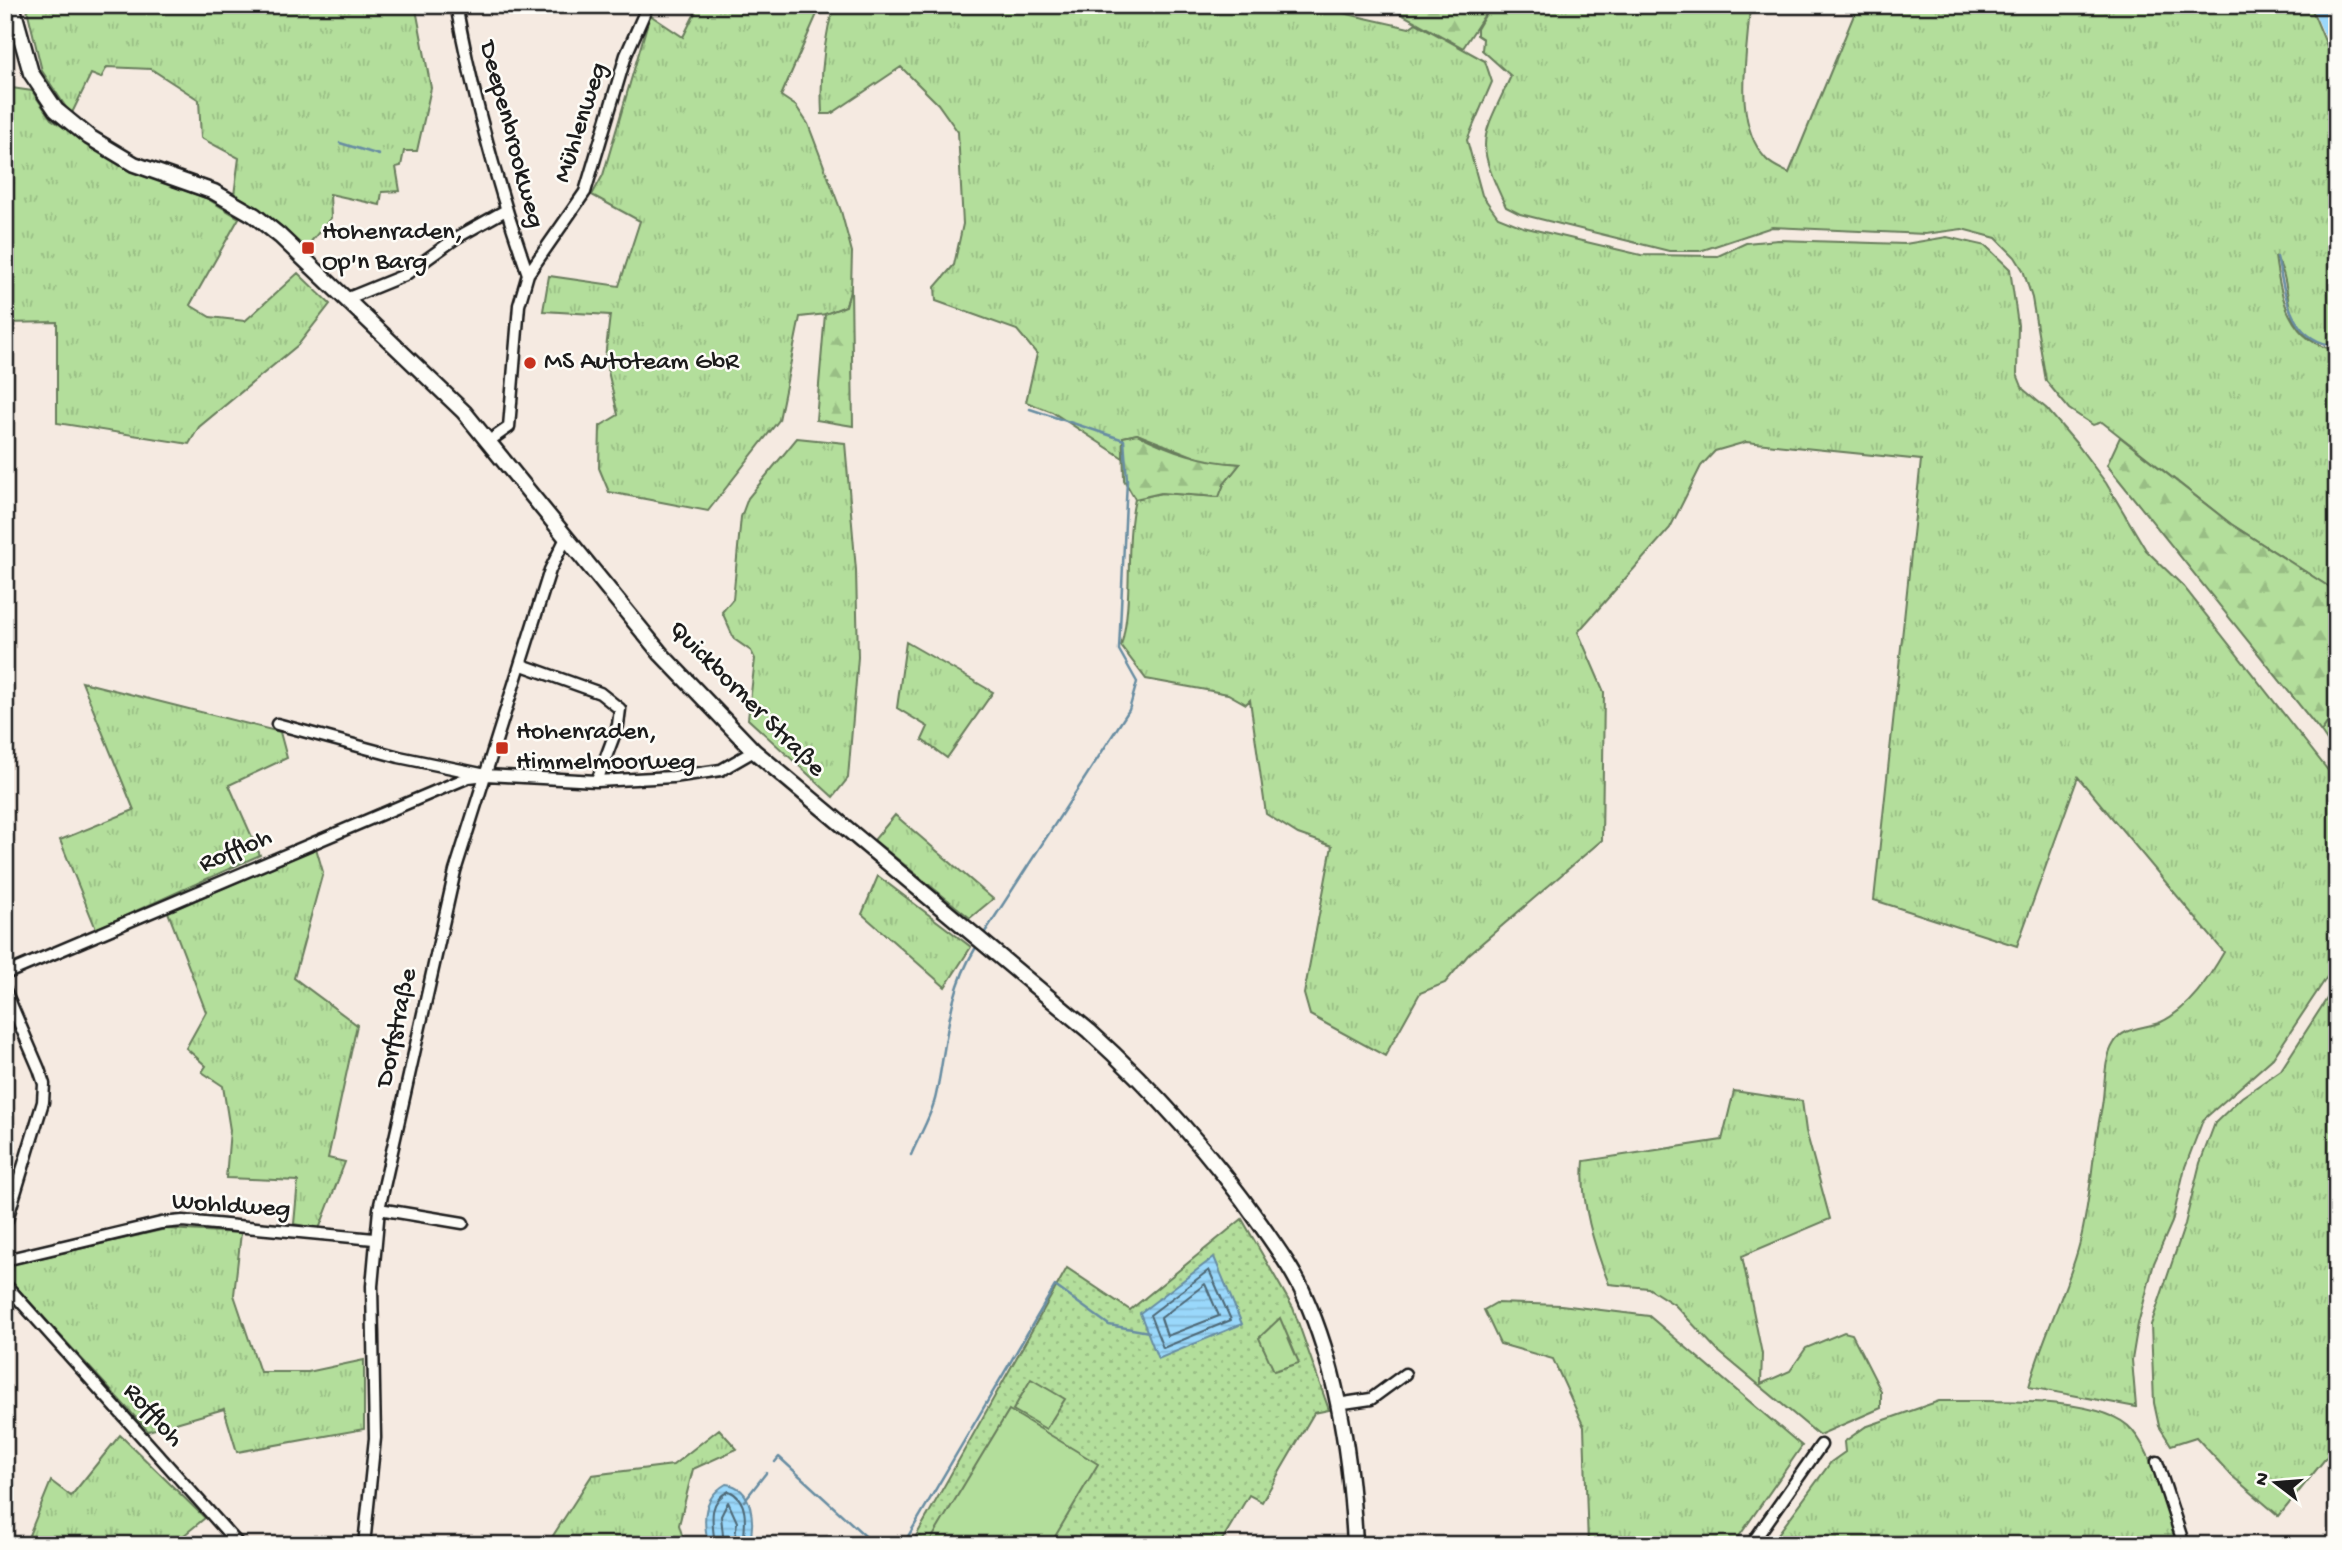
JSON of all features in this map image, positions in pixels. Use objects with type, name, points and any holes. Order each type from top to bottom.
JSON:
[{"type":"main road","name":"Quickborner Straße","points":[[12,5],[31,73],[55,110],[89,137],[134,164],[214,192],[254,215],[464,412],[661,654],[754,751],[1089,1031],[1137,1075],[1194,1136],[1276,1246],[1305,1295],[1324,1349],[1338,1404],[1352,1485],[1355,1545]]},
{"type":"street","name":"Deepenbrookweg","points":[[456,5],[469,75],[506,210],[528,274]]},
{"type":"street","name":"Mühlenweg","points":[[489,441],[509,427],[520,305],[528,274],[585,192],[626,55],[648,5]]},
{"type":"street","points":[[346,299],[405,275],[456,238],[506,210]]},
{"type":"street","name":"Dorfstraße","points":[[364,1545],[375,1438],[374,1239],[379,1209],[455,871],[550,570],[566,538]]},
{"type":"street","points":[[522,664],[600,693],[620,709],[618,726],[597,781]]},
{"type":"street","points":[[277,724],[399,757],[485,775],[597,781],[674,777],[721,769],[754,751]]},
{"type":"street","name":"Roffloh","points":[[5,974],[469,777],[485,775]]},
{"type":"street","points":[[5,989],[44,1084],[43,1102],[5,1226]]},
{"type":"street","points":[[379,1209],[463,1223]]},
{"type":"street","name":"Wohldweg","points":[[5,1260],[161,1223],[183,1221],[374,1239]]},
{"type":"street","name":"Roffloh","points":[[5,1283],[239,1545]]},
{"type":"street","points":[[1338,1404],[1371,1399],[1405,1374]]},
{"type":"street","points":[[1751,1545],[1821,1445]]},
{"type":"street","points":[[2157,1462],[2184,1545]]},
{"type":"green space","points":[[26,5],[411,5],[416,9],[431,88],[417,151],[404,151],[401,166],[396,167],[400,191],[382,192],[380,205],[330,194],[331,218],[303,251],[267,217],[234,195],[239,158],[201,138],[199,100],[151,69],[107,67],[101,78],[91,74],[71,115],[42,71]]},
{"type":"green space","points":[[699,5],[821,5],[781,96],[796,106],[808,124],[841,211],[852,252],[851,288],[846,306],[827,314],[800,317],[779,420],[708,511],[609,492],[599,468],[600,426],[618,415],[605,358],[610,315],[543,311],[549,276],[619,286],[640,221],[592,195],[603,175],[650,15],[683,37]]},
{"type":"green space","points":[[834,5],[1336,5],[1334,11],[1409,28],[1416,23],[1485,61],[1492,82],[1467,140],[1482,195],[1498,217],[1523,227],[1641,255],[1718,256],[1746,243],[1778,240],[1905,244],[1947,237],[1986,246],[2010,269],[2018,325],[2017,374],[2023,389],[2047,409],[2076,443],[2106,483],[2146,550],[2184,587],[2330,773],[2337,789],[2337,962],[2273,1058],[2203,1120],[2185,1167],[2172,1222],[2154,1263],[2138,1324],[2132,1360],[2136,1407],[2029,1387],[2080,1242],[2110,1051],[2123,1034],[2161,1022],[2181,1009],[2205,982],[2224,952],[2078,777],[2017,946],[1874,900],[1921,460],[1746,442],[1715,451],[1701,466],[1670,528],[1578,632],[1604,692],[1602,840],[1468,955],[1445,983],[1420,993],[1385,1056],[1310,1015],[1304,994],[1332,846],[1298,834],[1266,814],[1250,700],[1246,704],[1228,694],[1146,679],[1121,646],[1127,610],[1130,535],[1135,499],[1161,493],[1218,497],[1224,484],[1240,464],[1208,462],[1137,434],[1123,437],[1123,458],[1052,412],[1026,402],[1037,354],[1017,330],[936,301],[935,287],[954,265],[963,224],[958,132],[938,104],[901,67],[831,114],[822,114],[823,59]]},
{"type":"green space","points":[[1385,5],[1491,5],[1463,48]]},
{"type":"green space","points":[[1491,5],[1750,5],[1744,85],[1748,126],[1766,159],[1789,173],[1858,5],[2310,5],[2337,70],[2337,346],[2317,341],[2295,323],[2282,269],[2275,256],[2284,301],[2290,315],[2298,328],[2308,338],[2321,346],[2337,350],[2337,592],[2231,524],[2102,422],[2093,425],[2069,409],[2046,381],[2032,298],[2023,270],[2015,257],[1996,238],[1962,229],[1925,234],[1772,227],[1700,251],[1669,251],[1520,214],[1506,207],[1489,167],[1485,140],[1493,114],[1511,76],[1482,50],[1483,39],[1477,35],[1477,29]]},
{"type":"green space","points":[[5,87],[32,91],[51,119],[127,169],[206,198],[239,218],[190,305],[210,317],[245,321],[298,273],[330,304],[298,345],[199,427],[189,444],[57,423],[57,322],[5,323]]},
{"type":"green space","points":[[851,288],[853,426],[816,420],[825,314],[846,306]]},
{"type":"green space","points":[[1137,434],[1187,455],[1240,464],[1224,484],[1219,497],[1161,493],[1135,499],[1124,480],[1123,437]]},
{"type":"green space","points":[[2120,437],[2231,524],[2337,592],[2337,708],[2321,732],[2107,465]]},
{"type":"green space","points":[[797,438],[845,443],[856,570],[858,657],[848,778],[833,797],[748,719],[755,659],[751,651],[734,639],[722,612],[733,599],[741,517],[748,498]]},
{"type":"green space","points":[[906,642],[993,692],[947,758],[922,740],[928,727],[897,708]]},
{"type":"green space","points":[[82,682],[280,732],[287,758],[229,785],[260,855],[96,929],[60,840],[134,810]]},
{"type":"green space","points":[[2337,708],[2337,756],[2321,732]]},
{"type":"green space","points":[[895,815],[993,899],[970,918],[874,840]]},
{"type":"green space","points":[[316,848],[323,872],[294,978],[357,1025],[328,1158],[345,1162],[319,1229],[294,1224],[298,1181],[226,1178],[230,1130],[223,1086],[202,1072],[206,1066],[186,1048],[206,1012],[168,912]]},
{"type":"green space","points":[[878,876],[971,947],[945,987],[862,914]]},
{"type":"green space","points":[[2337,983],[2337,1453],[2329,1454],[2279,1516],[2232,1476],[2196,1437],[2171,1445],[2159,1426],[2154,1403],[2151,1325],[2185,1224],[2200,1163],[2215,1123],[2242,1097],[2281,1070]]},
{"type":"green space","points":[[1734,1091],[1802,1101],[1806,1131],[1830,1219],[1742,1256],[1762,1354],[1761,1384],[1790,1371],[1806,1348],[1844,1332],[1852,1334],[1881,1391],[1881,1408],[1819,1435],[1717,1350],[1675,1305],[1648,1288],[1609,1284],[1589,1224],[1584,1192],[1584,1161],[1722,1140]]},
{"type":"green space","points":[[1242,1219],[1293,1308],[1329,1410],[1314,1413],[1262,1502],[1249,1495],[1219,1545],[911,1545],[1067,1268],[1130,1310]]},
{"type":"green space","points":[[166,1229],[241,1233],[234,1295],[260,1372],[308,1372],[364,1360],[364,1429],[237,1452],[224,1409],[148,1431],[5,1275],[9,1265]]},
{"type":"green space","points":[[1496,1303],[1561,1305],[1649,1316],[1802,1446],[1733,1545],[1588,1545],[1584,1427],[1553,1359],[1500,1344],[1484,1310]]},
{"type":"green space","points":[[1280,1318],[1299,1363],[1274,1371],[1259,1338]]},
{"type":"green space","points":[[1031,1379],[1065,1399],[1046,1429],[1013,1410]]},
{"type":"green space","points":[[1939,1401],[2041,1402],[2096,1410],[2117,1418],[2132,1430],[2148,1455],[2177,1545],[1770,1545],[1831,1462],[1845,1452],[1844,1442],[1865,1427]]},
{"type":"green space","points":[[1009,1410],[1098,1464],[1050,1545],[932,1545],[929,1543]]},
{"type":"green space","points":[[719,1429],[737,1449],[693,1469],[679,1525],[685,1545],[547,1545],[592,1475],[673,1465]]},
{"type":"green space","points":[[120,1435],[205,1518],[172,1545],[25,1545],[51,1481],[71,1496]]},
{"type":"water","points":[[1214,1257],[1242,1324],[1158,1359],[1140,1313]]},
{"type":"water","points":[[726,1484],[742,1492],[747,1499],[752,1517],[749,1545],[709,1545],[705,1527],[706,1510],[718,1489]]},
{"type":"waterway","points":[[2321,5],[2337,41]]},
{"type":"waterway","points":[[340,143],[379,155]]},
{"type":"waterway","points":[[2277,257],[2287,301],[2299,326],[2321,342],[2337,346]]},
{"type":"waterway","points":[[985,932],[1129,710],[1137,682],[1119,650],[1127,480],[1124,440],[1030,409]]},
{"type":"waterway","points":[[911,1155],[934,1103],[953,1002],[975,949]]},
{"type":"waterway","points":[[903,1545],[1055,1286],[1109,1325],[1149,1332]]},
{"type":"waterway","points":[[775,1462],[779,1457],[875,1545]]},
{"type":"waterway","points":[[744,1501],[766,1473]]},
{"type":"place","name":"Hohenraden, Op'n Barg","points":[[308,248]]},
{"type":"place","name":"MS Autoteam GbR","points":[[530,363]]},
{"type":"place","name":"Hohenraden, Himmelmoorweg","points":[[502,748]]}]
